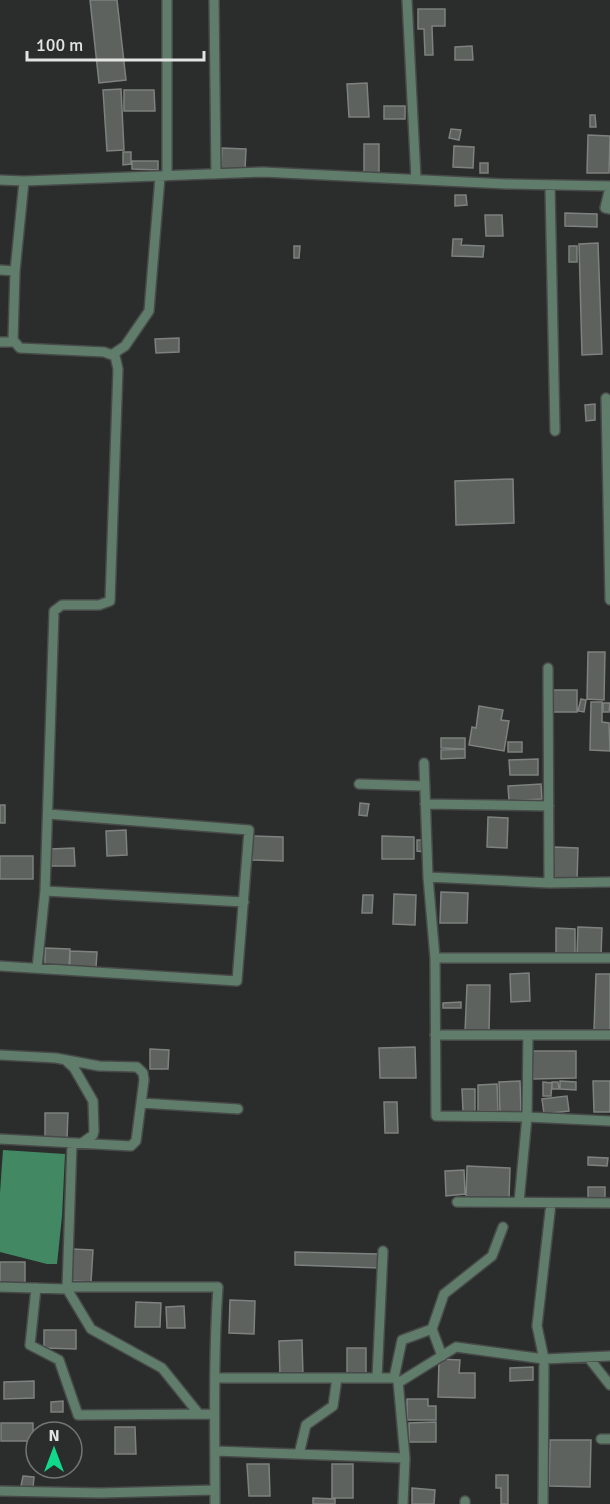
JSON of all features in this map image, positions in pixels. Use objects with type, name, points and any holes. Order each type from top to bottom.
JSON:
[{"type":"street","points":[[167,0],[167,176]]},
{"type":"street","points":[[214,0],[216,174]]},
{"type":"street","points":[[407,0],[416,179]]},
{"type":"street","points":[[0,180],[263,172],[550,186],[610,186],[605,208],[610,210]]},
{"type":"street","points":[[37,968],[45,891],[54,611],[62,605],[99,605],[110,601],[118,369],[116,356],[113,354],[125,346],[149,311],[160,177],[167,176]]},
{"type":"street","points":[[24,181],[15,271],[13,340],[20,348],[104,352],[116,356]]},
{"type":"street","points":[[550,186],[555,431]]},
{"type":"street","points":[[0,270],[15,271]]},
{"type":"street","points":[[0,342],[15,342]]},
{"type":"street","points":[[606,398],[610,600]]},
{"type":"street","points":[[548,668],[549,883]]},
{"type":"street","points":[[424,764],[428,877],[435,958],[436,1116],[610,1121]]},
{"type":"street","points":[[359,784],[425,786]]},
{"type":"street","points":[[425,804],[549,806]]},
{"type":"street","points":[[0,966],[237,981],[249,830],[48,814]]},
{"type":"street","points":[[428,877],[549,883],[610,882]]},
{"type":"street","points":[[45,891],[244,902]]},
{"type":"street","points":[[435,958],[610,958]]},
{"type":"street","points":[[435,1035],[610,1035]]},
{"type":"street","points":[[519,1202],[527,1117],[528,1035]]},
{"type":"street","points":[[0,1055],[65,1060],[99,1066],[137,1067],[143,1073],[144,1080],[136,1141],[131,1146],[0,1139]]},
{"type":"street","points":[[65,1060],[74,1068],[93,1101],[93,1135],[77,1143]]},
{"type":"street","points":[[141,1103],[238,1109]]},
{"type":"street","points":[[77,1143],[67,1288],[92,1329],[162,1368],[199,1414]]},
{"type":"street","points":[[457,1202],[610,1203]]},
{"type":"street","points":[[543,1504],[544,1359],[537,1326],[551,1203]]},
{"type":"street","points":[[442,1356],[432,1329],[444,1294],[492,1256],[503,1227]]},
{"type":"street","points":[[377,1378],[383,1251]]},
{"type":"street","points":[[0,1287],[218,1287],[215,1334],[215,1504]]},
{"type":"street","points":[[36,1288],[30,1345],[59,1360],[78,1415],[214,1414]]},
{"type":"street","points":[[403,1504],[405,1458],[396,1380],[402,1340],[432,1329]]},
{"type":"street","points":[[216,1378],[396,1380],[456,1347],[544,1359],[610,1356]]},
{"type":"street","points":[[588,1357],[610,1385]]},
{"type":"street","points":[[299,1454],[306,1425],[333,1406],[337,1378]]},
{"type":"street","points":[[215,1450],[405,1458]]},
{"type":"street","points":[[0,1491],[100,1493],[215,1490]]},
{"type":"shaded area","points":[[3,1150],[65,1154],[57,1264],[47,1264],[0,1252]]},
{"type":"building","points":[[90,0],[117,0],[126,80],[99,83]]},
{"type":"building","points":[[418,9],[445,9],[445,26],[432,26],[433,55],[425,55],[424,29],[418,29]]},
{"type":"building","points":[[472,46],[473,60],[455,60],[455,47]]},
{"type":"building","points":[[367,83],[369,117],[349,117],[347,84]]},
{"type":"building","points":[[121,89],[124,150],[107,151],[103,90]]},
{"type":"building","points":[[124,90],[154,90],[155,111],[124,111]]},
{"type":"building","points":[[384,106],[405,106],[405,119],[384,119]]},
{"type":"building","points":[[590,115],[595,115],[596,127],[590,127]]},
{"type":"building","points":[[451,129],[461,130],[459,140],[449,138]]},
{"type":"building","points":[[588,135],[610,136],[609,173],[587,173]]},
{"type":"building","points":[[364,144],[379,144],[379,176],[364,176]]},
{"type":"building","points":[[454,146],[474,147],[473,168],[453,167]]},
{"type":"building","points":[[222,148],[246,149],[245,171],[221,170]]},
{"type":"building","points":[[123,152],[131,152],[131,164],[123,165]]},
{"type":"building","points":[[132,161],[158,161],[158,170],[132,169]]},
{"type":"building","points":[[480,163],[488,163],[488,173],[480,173]]},
{"type":"building","points":[[455,195],[466,195],[467,205],[455,206]]},
{"type":"building","points":[[565,213],[597,214],[597,227],[565,226]]},
{"type":"building","points":[[485,215],[502,215],[503,236],[486,236]]},
{"type":"building","points":[[453,239],[462,239],[461,245],[484,246],[483,257],[452,256]]},
{"type":"building","points":[[598,243],[602,354],[582,355],[579,244]]},
{"type":"building","points":[[294,246],[300,246],[299,258],[294,258]]},
{"type":"building","points":[[569,246],[577,246],[577,262],[569,262]]},
{"type":"building","points":[[179,338],[179,352],[156,353],[155,339]]},
{"type":"building","points":[[595,404],[595,420],[586,421],[585,405]]},
{"type":"building","points":[[513,479],[514,523],[456,525],[455,481]]},
{"type":"building","points":[[588,652],[605,652],[604,700],[587,699]]},
{"type":"building","points":[[553,690],[577,690],[577,712],[552,712]]},
{"type":"building","points":[[581,699],[586,700],[584,712],[578,711]]},
{"type":"building","points":[[591,702],[602,702],[602,722],[609,723],[610,751],[590,750]]},
{"type":"building","points":[[603,703],[610,703],[609,712],[603,712]]},
{"type":"building","points":[[479,706],[503,710],[501,720],[509,721],[504,751],[469,745],[472,727],[476,728]]},
{"type":"building","points":[[441,738],[465,738],[465,749],[441,748]]},
{"type":"building","points":[[508,742],[522,742],[522,752],[508,752]]},
{"type":"building","points":[[465,749],[465,758],[441,759],[441,750]]},
{"type":"building","points":[[538,759],[538,775],[510,775],[509,760]]},
{"type":"building","points":[[541,784],[542,799],[509,801],[508,786]]},
{"type":"building","points":[[360,803],[369,804],[367,816],[359,815]]},
{"type":"building","points":[[0,805],[5,805],[5,823],[0,823]]},
{"type":"building","points":[[488,817],[508,818],[507,848],[487,847]]},
{"type":"building","points":[[126,830],[127,855],[107,856],[106,831]]},
{"type":"building","points":[[252,836],[283,837],[283,861],[252,860]]},
{"type":"building","points":[[382,836],[414,837],[414,859],[382,859]]},
{"type":"building","points":[[417,840],[424,840],[424,852],[417,851]]},
{"type":"building","points":[[554,847],[578,848],[577,881],[553,881]]},
{"type":"building","points":[[74,848],[75,866],[51,866],[50,849]]},
{"type":"building","points":[[0,856],[33,856],[33,879],[0,879]]},
{"type":"building","points":[[441,892],[468,893],[467,923],[440,923]]},
{"type":"building","points":[[394,894],[416,895],[415,925],[393,924]]},
{"type":"building","points":[[363,895],[373,895],[372,913],[362,913]]},
{"type":"building","points":[[578,927],[602,928],[601,956],[577,955]]},
{"type":"building","points":[[556,928],[575,929],[575,956],[556,956]]},
{"type":"building","points":[[45,948],[70,949],[69,966],[45,965]]},
{"type":"building","points":[[70,951],[97,952],[96,968],[70,967]]},
{"type":"building","points":[[529,973],[530,1001],[511,1002],[510,974]]},
{"type":"building","points":[[596,974],[610,974],[610,1030],[594,1030]]},
{"type":"building","points":[[467,985],[490,985],[489,1033],[465,1032]]},
{"type":"building","points":[[461,1002],[461,1008],[443,1008],[443,1003]]},
{"type":"building","points":[[415,1047],[416,1078],[380,1078],[379,1048]]},
{"type":"building","points":[[150,1049],[169,1050],[168,1069],[150,1069]]},
{"type":"building","points":[[532,1051],[576,1051],[576,1078],[533,1079]]},
{"type":"building","points":[[520,1081],[521,1112],[500,1112],[499,1082]]},
{"type":"building","points":[[560,1081],[576,1082],[576,1090],[560,1089]]},
{"type":"building","points":[[593,1081],[610,1081],[610,1112],[594,1112]]},
{"type":"building","points":[[543,1082],[552,1083],[551,1096],[543,1096]]},
{"type":"building","points":[[552,1082],[558,1082],[559,1089],[552,1089]]},
{"type":"building","points":[[497,1084],[498,1111],[478,1111],[478,1085]]},
{"type":"building","points":[[462,1089],[475,1089],[475,1111],[463,1111]]},
{"type":"building","points":[[567,1096],[569,1111],[544,1114],[542,1099]]},
{"type":"building","points":[[384,1102],[397,1102],[398,1133],[385,1133]]},
{"type":"building","points":[[45,1113],[68,1113],[67,1139],[45,1139]]},
{"type":"building","points":[[588,1157],[608,1158],[607,1166],[588,1165]]},
{"type":"building","points":[[467,1166],[510,1168],[509,1200],[466,1199]]},
{"type":"building","points":[[464,1170],[465,1194],[446,1196],[445,1171]]},
{"type":"building","points":[[588,1187],[605,1187],[605,1202],[588,1202]]},
{"type":"building","points":[[72,1249],[93,1250],[91,1282],[71,1281]]},
{"type":"building","points":[[295,1252],[379,1254],[379,1268],[295,1265]]},
{"type":"building","points":[[0,1262],[25,1262],[25,1286],[0,1285]]},
{"type":"building","points":[[230,1300],[255,1301],[254,1334],[229,1333]]},
{"type":"building","points":[[136,1302],[161,1303],[160,1327],[135,1327]]},
{"type":"building","points":[[184,1306],[185,1328],[167,1328],[166,1307]]},
{"type":"building","points":[[44,1330],[76,1330],[76,1349],[44,1348]]},
{"type":"building","points":[[302,1340],[303,1375],[280,1376],[279,1341]]},
{"type":"building","points":[[347,1348],[366,1348],[366,1374],[347,1374]]},
{"type":"building","points":[[439,1359],[460,1360],[459,1373],[475,1373],[475,1398],[438,1397]]},
{"type":"building","points":[[533,1367],[533,1380],[510,1381],[510,1368]]},
{"type":"building","points":[[34,1381],[34,1398],[4,1399],[4,1382]]},
{"type":"building","points":[[407,1399],[428,1399],[428,1406],[436,1406],[436,1420],[407,1420]]},
{"type":"building","points":[[63,1401],[63,1412],[51,1412],[51,1402]]},
{"type":"building","points":[[436,1422],[436,1442],[409,1442],[409,1423]]},
{"type":"building","points":[[1,1423],[24,1423],[24,1441],[1,1441]]},
{"type":"building","points":[[115,1427],[135,1427],[136,1454],[115,1454]]},
{"type":"building","points":[[550,1440],[591,1440],[590,1487],[549,1486]]},
{"type":"building","points":[[247,1464],[269,1464],[270,1496],[249,1496]]},
{"type":"building","points":[[332,1464],[353,1464],[353,1498],[332,1498]]},
{"type":"building","points":[[496,1475],[508,1475],[508,1504],[501,1504],[501,1488],[496,1488]]},
{"type":"building","points":[[23,1476],[24,1480],[34,1480],[33,1488],[21,1486]]},
{"type":"building","points":[[412,1488],[435,1490],[434,1504],[412,1504]]},
{"type":"building","points":[[313,1498],[335,1499],[335,1504],[313,1504]]}]
